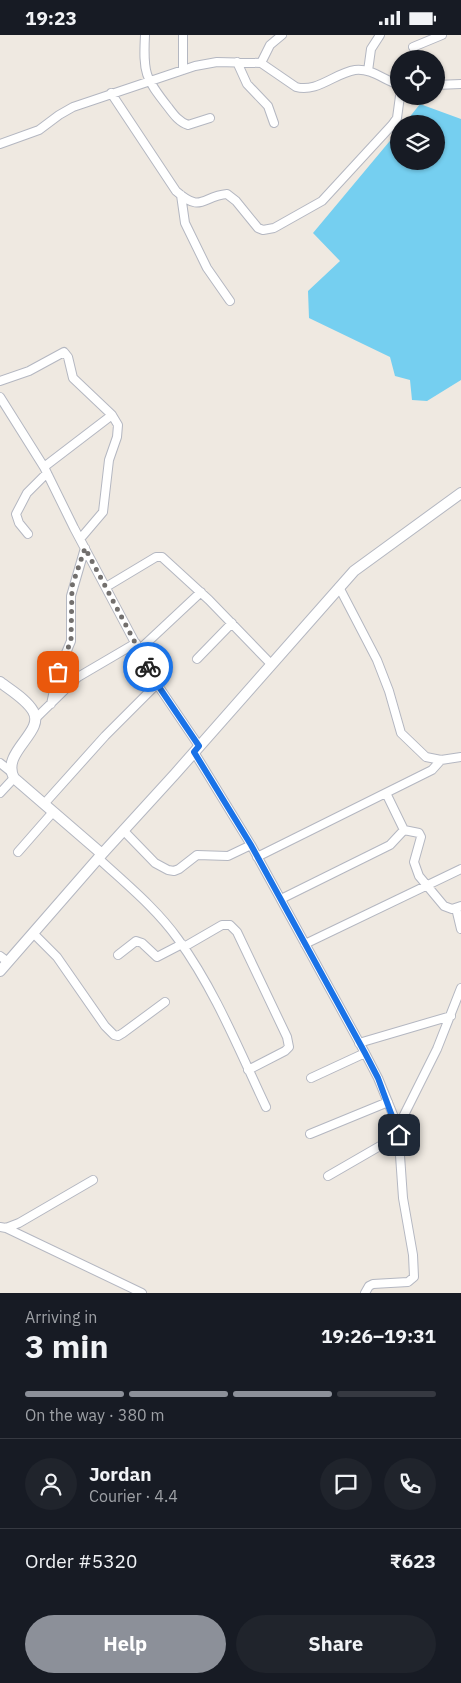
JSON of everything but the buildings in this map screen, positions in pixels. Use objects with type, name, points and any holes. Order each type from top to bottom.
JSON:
[{"type":"street","points":[[145,35],[144,60],[149,82],[176,118],[184,124],[192,125],[210,118]]},
{"type":"street","points":[[183,35],[183,70]]},
{"type":"street","points":[[261,63],[270,45],[282,35]]},
{"type":"street","points":[[368,71],[372,49],[380,35]]},
{"type":"street","points":[[413,47],[442,35]]},
{"type":"street","points":[[237,61],[247,84],[268,106],[274,123]]},
{"type":"street","points":[[0,145],[30,135],[46,126],[65,111],[112,93],[206,63],[237,61],[261,63],[296,87],[302,89],[316,86],[353,70],[368,71],[390,81]]},
{"type":"street","points":[[445,85],[461,84]]},
{"type":"street","points":[[112,93],[169,182],[181,195],[199,203],[227,195],[236,201],[258,228],[263,230],[274,228],[322,201],[392,125],[398,113],[399,105]]},
{"type":"street","points":[[181,195],[185,223],[207,268],[230,301]]},
{"type":"street","points":[[0,381],[29,371],[64,352],[68,357],[70,372],[75,382],[90,392],[112,415],[118,425],[109,460],[106,503],[100,517],[80,539]]},
{"type":"street","points":[[0,397],[46,470],[80,539],[157,684],[281,899],[360,1043],[388,1102],[398,1131],[402,1198],[414,1277],[408,1282],[373,1284],[365,1293]]},
{"type":"street","points":[[28,534],[19,523],[16,514],[27,493],[46,470],[112,415]]},
{"type":"street","points":[[0,971],[4,959],[32,933],[354,571],[461,493]]},
{"type":"street","points":[[51,704],[58,672],[71,641],[72,586],[85,548]]},
{"type":"street","points":[[106,587],[156,557],[162,557],[201,592],[271,664]]},
{"type":"street","points":[[339,587],[377,660],[389,691],[399,729],[406,739],[426,757],[441,761],[461,757]]},
{"type":"street","points":[[35,719],[86,672],[138,647],[201,592]]},
{"type":"street","points":[[197,659],[232,623]]},
{"type":"street","points":[[0,682],[28,704],[34,712],[35,719],[32,728],[11,760],[12,774],[0,793]]},
{"type":"street","points":[[44,804],[105,737],[157,684]]},
{"type":"street","points":[[257,857],[432,770],[441,761]]},
{"type":"street","points":[[0,763],[100,856],[183,946],[216,1003],[266,1107]]},
{"type":"street","points":[[386,793],[404,830]]},
{"type":"street","points":[[18,852],[54,812]]},
{"type":"street","points":[[123,830],[155,863],[174,871],[197,855],[228,856],[251,845]]},
{"type":"street","points":[[404,830],[420,833],[421,837],[414,862],[418,876],[444,906],[458,907],[461,929]]},
{"type":"street","points":[[281,899],[390,845],[404,830]]},
{"type":"street","points":[[305,944],[461,869]]},
{"type":"street","points":[[118,955],[136,941],[142,943],[157,957],[183,946],[222,925],[230,925],[237,932],[287,1037],[289,1047],[285,1051],[248,1070]]},
{"type":"street","points":[[32,933],[56,957],[105,1026],[114,1035],[118,1036],[123,1033],[165,1002]]},
{"type":"street","points":[[328,1176],[398,1131],[437,1049],[461,988]]},
{"type":"street","points":[[360,1043],[451,1016]]},
{"type":"street","points":[[311,1078],[365,1053]]},
{"type":"street","points":[[310,1133],[388,1102]]},
{"type":"street","points":[[3,1227],[19,1223],[93,1180]]},
{"type":"street","points":[[3,1227],[142,1293]]},
{"type":"street","points":[[117,1293],[122,1284]]},
{"type":"water","points":[[419,105],[423,105],[461,119],[461,380],[427,401],[412,400],[410,380],[395,376],[390,357],[309,318],[308,291],[340,261],[313,233],[390,141],[390,170],[445,170],[445,115],[411,115]]},
{"type":"way so far","points":[[58,672],[71,641],[72,586],[85,548],[148,667]]},
{"type":"route","points":[[148,667],[157,684],[199,746],[194,752],[251,845],[365,1053],[378,1078],[398,1127],[399,1135]]}]
